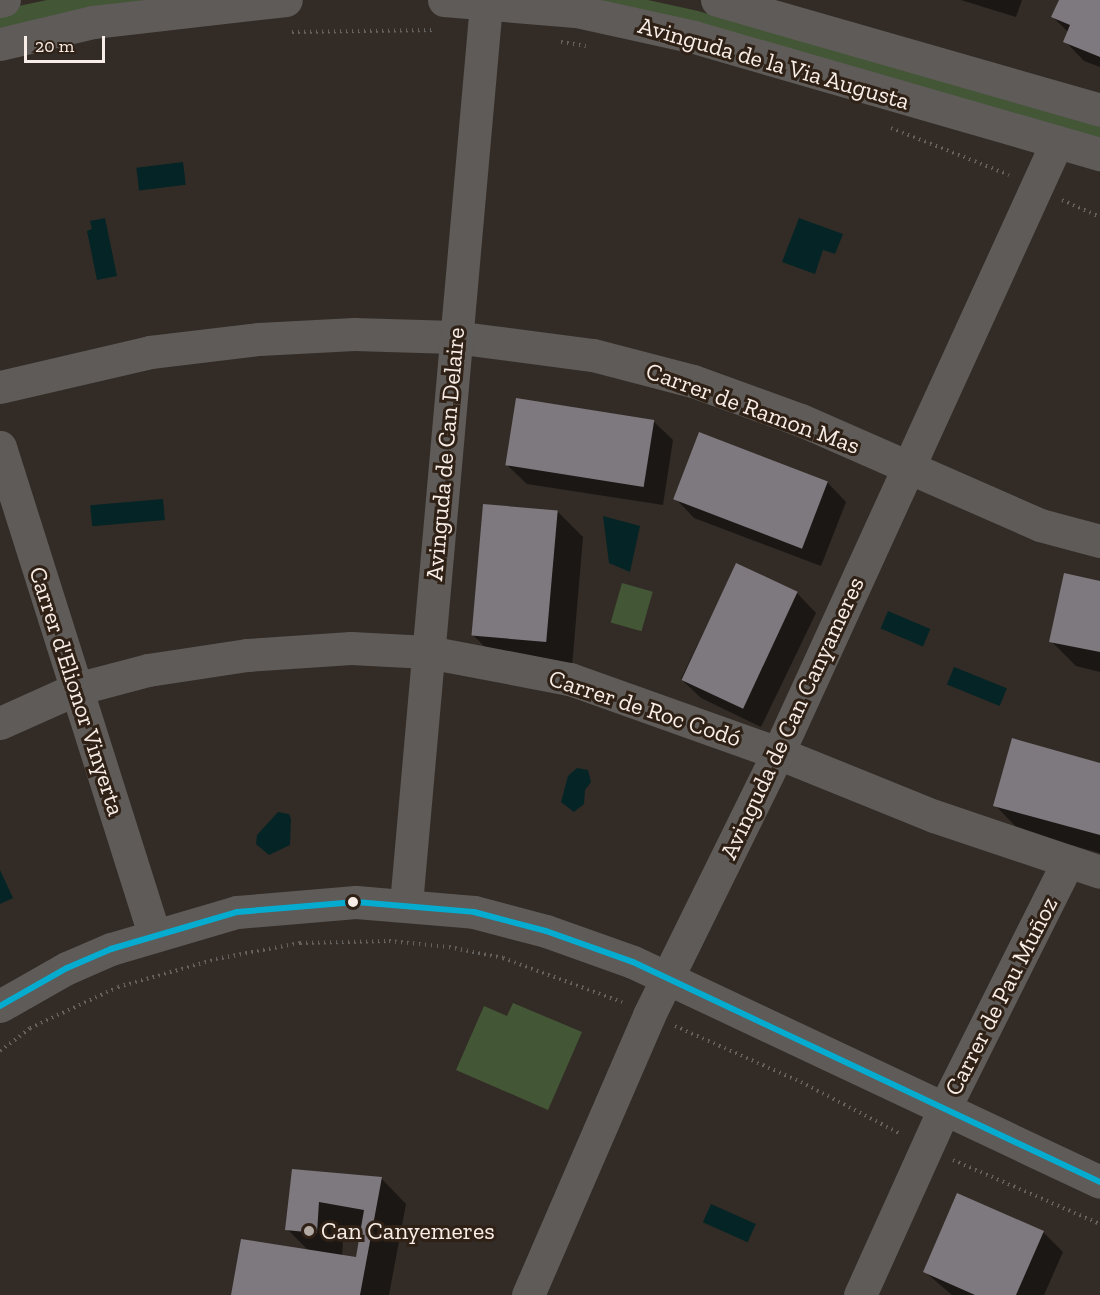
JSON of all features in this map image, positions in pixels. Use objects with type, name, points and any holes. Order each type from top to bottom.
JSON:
[{"type":"street","name":"Avinguda de la Via Augusta","points":[[444,0],[484,19],[576,11],[694,37],[1100,154]]},
{"type":"street","name":"Avinguda de la Via Augusta","points":[[717,0],[1100,110]]},
{"type":"street","points":[[0,44],[93,22],[286,16]]},
{"type":"street","name":"Avinguda de Can Delaire","points":[[406,904],[454,337],[484,19]]},
{"type":"street","name":"Avinguda de Can Canyameres","points":[[538,1292],[649,1015],[778,753],[1057,142]]},
{"type":"street","name":"Carrer de Ramon Mas","points":[[0,387],[150,352],[259,339],[354,334],[454,337],[593,355],[693,381],[909,466],[1040,525],[1100,541]]},
{"type":"street","name":"Carrer d'Elionor Vinyerta","points":[[0,447],[154,934]]},
{"type":"street","name":"Carrer de Roc Codó","points":[[0,723],[76,689],[148,670],[247,655],[351,648],[428,651],[570,679],[778,753],[934,816],[1100,872]]},
{"type":"street","name":"Carrer de Pau Muñoz","points":[[860,1295],[944,1109],[1068,861]]},
{"type":"street","points":[[0,1006],[67,968],[154,934],[237,912],[288,905],[406,904],[515,921],[602,949],[667,977],[1100,1182]]},
{"type":"path","points":[[286,16],[411,27],[484,19]]},
{"type":"path","points":[[552,42],[597,48]]},
{"type":"path","points":[[887,126],[972,157],[1100,217]]},
{"type":"path","points":[[0,1051],[30,1028],[118,987],[216,959],[300,943],[389,941],[503,958],[607,994],[801,1082],[926,1148],[1100,1224]]},
{"type":"green space","points":[[47,0],[148,0],[0,28],[0,10]]},
{"type":"green space","points":[[564,0],[648,0],[698,11],[1100,125],[1100,142]]},
{"type":"green space","points":[[622,583],[653,592],[641,631],[611,622]]},
{"type":"green space","points":[[513,1003],[582,1032],[548,1110],[456,1070],[484,1006],[507,1016]]},
{"type":"water","points":[[183,162],[186,185],[139,191],[136,168]]},
{"type":"water","points":[[105,218],[117,276],[97,280],[87,231],[92,229],[90,221]]},
{"type":"water","points":[[799,218],[843,234],[835,254],[823,250],[815,274],[782,262]]},
{"type":"water","points":[[163,499],[165,520],[92,526],[90,505]]},
{"type":"water","points":[[603,516],[640,526],[630,572],[609,563]]},
{"type":"water","points":[[888,611],[930,629],[923,646],[881,628]]},
{"type":"water","points":[[954,667],[1007,688],[1000,706],[947,685]]},
{"type":"water","points":[[577,768],[588,770],[591,782],[585,790],[584,804],[574,812],[561,802],[568,776]]},
{"type":"water","points":[[278,812],[289,814],[291,819],[290,845],[269,855],[256,844],[257,835]]},
{"type":"water","points":[[0,870],[13,898],[0,904]]},
{"type":"water","points":[[711,1204],[756,1224],[748,1242],[703,1222]]},
{"type":"building","points":[[1059,0],[1100,0],[1100,57],[1063,42],[1070,25],[1051,17]]},
{"type":"building","points":[[516,398],[654,420],[644,487],[505,465]]},
{"type":"building","points":[[699,432],[828,481],[802,549],[673,499]]},
{"type":"building","points":[[483,504],[558,511],[546,642],[471,635]]},
{"type":"building","points":[[736,563],[798,592],[743,709],[681,680]]},
{"type":"building","points":[[1064,573],[1100,581],[1100,652],[1049,642]]},
{"type":"building","points":[[1012,738],[1100,763],[1100,835],[993,806]]},
{"type":"building","name":"Can Canyemeres","points":[[292,1169],[382,1177],[360,1295],[231,1295],[241,1239],[356,1257],[364,1210],[319,1202],[317,1233],[285,1230]]},
{"type":"building","points":[[957,1193],[1044,1231],[1016,1295],[975,1295],[923,1272]]},
{"type":"transit line","points":[[0,1006],[67,968],[111,949],[237,912],[356,902],[474,912],[546,931],[633,962],[1100,1182]]},
{"type":"place","name":"Can Canyemeres","points":[[309,1231]]}]
